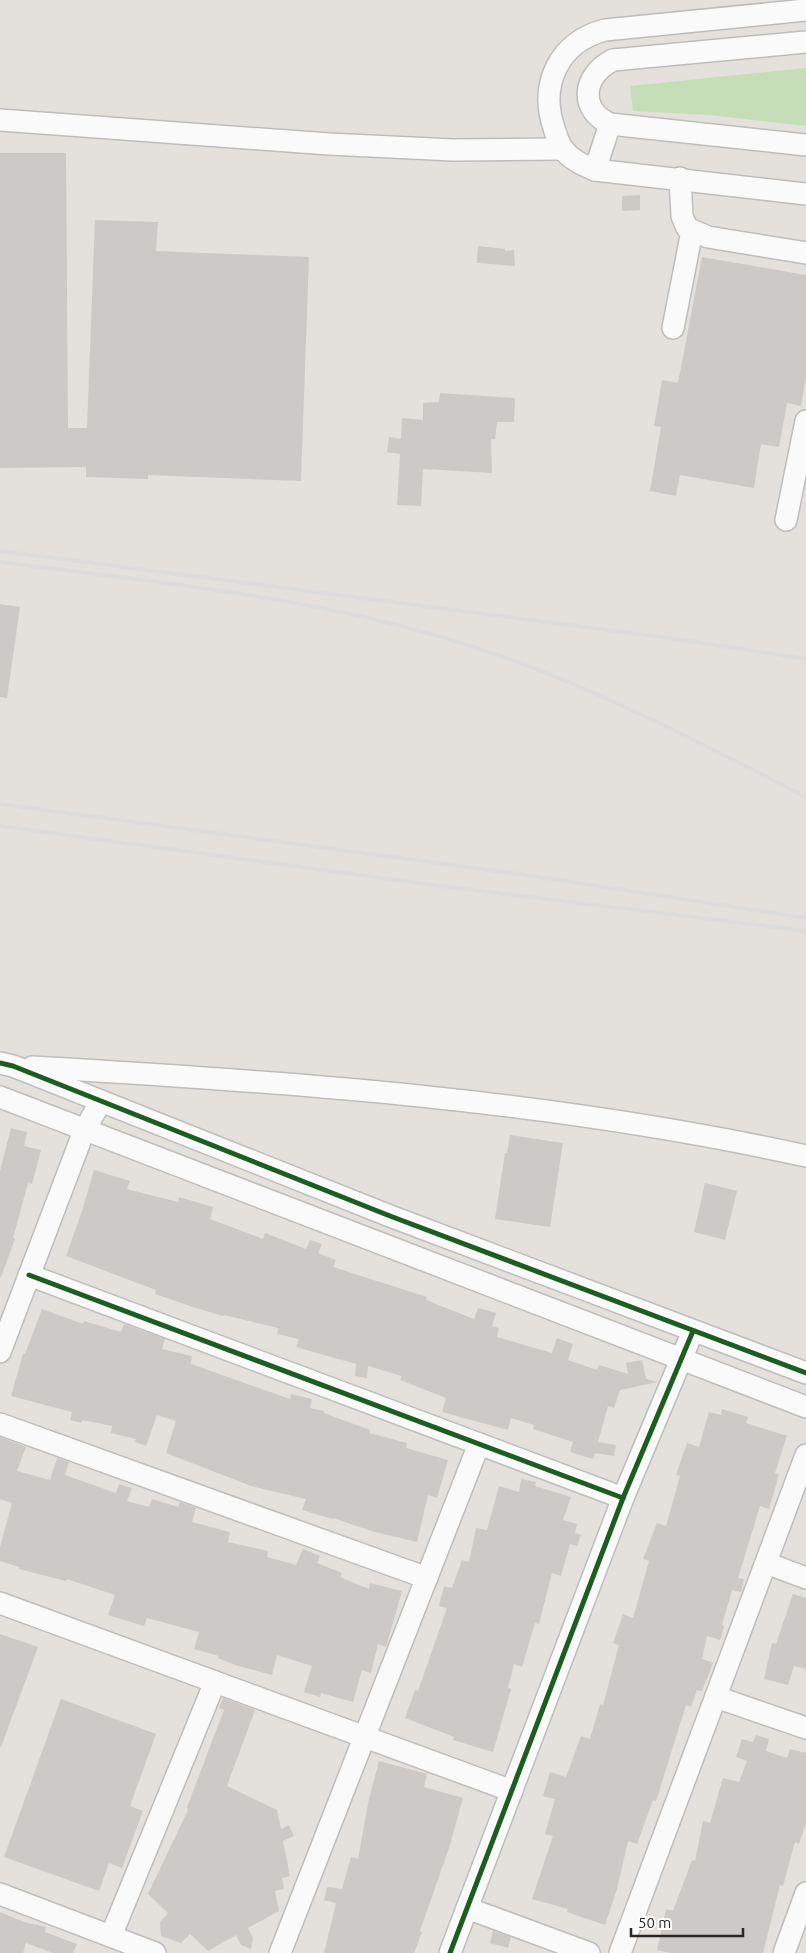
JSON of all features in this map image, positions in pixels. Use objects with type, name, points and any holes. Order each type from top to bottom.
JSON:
[{"type":"street","points":[[806,10],[605,30],[591,34],[567,51],[557,65],[550,84],[548,101],[550,116],[562,148],[574,160],[595,170],[680,178],[806,194]]},
{"type":"street","points":[[605,30],[613,60]]},
{"type":"street","points":[[806,42],[613,60],[602,66],[595,73],[589,90],[589,102],[594,112],[600,120],[610,124],[806,144]]},
{"type":"street","points":[[0,120],[320,143],[453,150],[562,148]]},
{"type":"street","points":[[595,170],[610,124]]},
{"type":"street","points":[[680,178],[682,216],[687,228],[708,237],[806,253]]},
{"type":"street","points":[[673,328],[692,230]]},
{"type":"street","points":[[786,520],[806,422]]},
{"type":"street","points":[[6,1065],[390,1216],[806,1373]]},
{"type":"street","points":[[6,1065],[242,1079],[490,1103],[726,1139],[806,1156]]},
{"type":"street","points":[[0,1097],[84,1131],[806,1407]]},
{"type":"street","points":[[0,1352],[84,1131],[101,1101]]},
{"type":"street","points":[[29,1275],[623,1498]]},
{"type":"street","points":[[450,1953],[623,1498],[693,1331]]},
{"type":"street","points":[[0,1424],[427,1578]]},
{"type":"street","points":[[280,1953],[479,1444]]},
{"type":"street","points":[[620,1953],[806,1455]]},
{"type":"street","points":[[766,1564],[806,1578]]},
{"type":"street","points":[[0,1603],[512,1791]]},
{"type":"street","points":[[111,1936],[214,1682]]},
{"type":"street","points":[[716,1698],[806,1728]]},
{"type":"street","points":[[784,1953],[806,1893]]},
{"type":"street","points":[[0,1894],[155,1953]]},
{"type":"street","points":[[468,1908],[589,1953]]},
{"type":"green space","points":[[806,68],[806,126],[710,115],[633,111],[630,86]]},
{"type":"building","points":[[0,153],[66,153],[68,428],[87,428],[95,220],[158,222],[156,251],[309,257],[301,481],[148,475],[148,479],[86,477],[86,467],[0,468]]},
{"type":"building","points":[[640,195],[640,210],[622,211],[622,196]]},
{"type":"building","points":[[478,246],[505,249],[505,251],[514,250],[515,266],[477,263]]},
{"type":"building","points":[[702,257],[806,275],[806,377],[801,406],[787,403],[779,447],[761,444],[754,488],[680,475],[676,496],[650,491],[661,427],[654,426],[662,380],[678,383]]},
{"type":"building","points":[[440,393],[515,398],[514,422],[497,422],[495,439],[491,439],[492,473],[423,469],[421,506],[397,505],[400,454],[387,452],[389,437],[401,439],[402,418],[423,420],[423,403],[439,402]]},
{"type":"building","points":[[0,604],[20,607],[7,698],[0,697]]},
{"type":"building","points":[[11,1128],[27,1132],[24,1146],[41,1150],[32,1184],[28,1183],[13,1238],[15,1239],[0,1277],[0,1171]]},
{"type":"building","points":[[510,1135],[563,1143],[550,1227],[495,1219],[505,1153],[507,1153]]},
{"type":"building","points":[[94,1170],[130,1181],[127,1189],[178,1202],[179,1197],[213,1207],[210,1219],[263,1239],[265,1233],[306,1249],[310,1240],[322,1244],[318,1253],[336,1260],[333,1267],[427,1297],[426,1300],[474,1319],[478,1308],[496,1313],[492,1326],[499,1328],[497,1337],[552,1353],[557,1338],[573,1344],[568,1360],[597,1370],[599,1365],[628,1374],[626,1363],[642,1360],[646,1379],[658,1382],[620,1390],[614,1408],[608,1406],[598,1442],[616,1445],[614,1456],[595,1453],[593,1459],[570,1452],[573,1442],[533,1429],[534,1425],[511,1418],[508,1430],[442,1412],[446,1398],[400,1380],[402,1376],[368,1366],[367,1378],[355,1376],[356,1364],[296,1347],[299,1339],[277,1334],[278,1328],[223,1316],[193,1307],[155,1294],[156,1290],[66,1256]]},
{"type":"building","points":[[705,1183],[737,1191],[725,1240],[694,1232]]},
{"type":"building","points":[[42,1309],[83,1324],[84,1321],[121,1332],[124,1324],[165,1339],[162,1349],[192,1356],[191,1364],[290,1399],[291,1394],[312,1399],[310,1408],[324,1411],[324,1413],[370,1430],[369,1433],[407,1443],[406,1448],[448,1460],[437,1498],[428,1495],[417,1542],[371,1531],[302,1510],[306,1499],[251,1486],[166,1453],[176,1421],[157,1415],[146,1446],[135,1442],[136,1439],[111,1433],[112,1426],[82,1420],[81,1423],[70,1420],[72,1412],[11,1396],[23,1354],[25,1354]]},
{"type":"building","points":[[722,1409],[748,1417],[746,1423],[787,1436],[775,1473],[779,1475],[769,1509],[760,1506],[738,1578],[744,1579],[741,1592],[732,1590],[722,1625],[724,1626],[720,1640],[707,1636],[702,1659],[713,1663],[702,1691],[697,1690],[691,1707],[686,1705],[656,1801],[653,1800],[637,1844],[628,1841],[617,1889],[605,1925],[567,1912],[568,1909],[532,1899],[553,1836],[545,1834],[555,1799],[543,1796],[550,1772],[566,1777],[581,1736],[590,1739],[600,1704],[603,1705],[619,1645],[613,1643],[623,1614],[633,1618],[649,1561],[643,1559],[657,1523],[666,1526],[680,1476],[676,1475],[687,1443],[699,1447],[709,1412],[721,1415]]},
{"type":"building","points":[[0,1437],[26,1447],[17,1471],[50,1480],[57,1458],[69,1462],[65,1475],[116,1493],[119,1484],[132,1488],[127,1501],[149,1507],[152,1499],[178,1507],[180,1502],[196,1508],[192,1522],[230,1532],[228,1542],[268,1551],[267,1557],[296,1565],[303,1549],[320,1556],[317,1563],[342,1573],[340,1577],[369,1589],[370,1583],[402,1591],[386,1647],[378,1644],[371,1673],[362,1670],[353,1702],[321,1693],[320,1697],[304,1692],[312,1666],[277,1655],[272,1675],[235,1665],[218,1658],[219,1656],[194,1649],[199,1632],[147,1618],[144,1626],[108,1615],[115,1595],[67,1579],[66,1581],[19,1569],[19,1567],[0,1561],[0,1547],[12,1503],[0,1499]]},
{"type":"building","points":[[521,1479],[536,1482],[535,1486],[571,1497],[563,1520],[577,1524],[575,1533],[581,1535],[577,1546],[570,1544],[561,1576],[552,1573],[539,1624],[535,1623],[522,1667],[514,1664],[508,1688],[511,1689],[493,1752],[453,1740],[454,1737],[405,1718],[415,1690],[418,1691],[447,1608],[439,1606],[444,1586],[452,1588],[462,1560],[469,1562],[476,1528],[487,1530],[499,1486],[519,1492]]},
{"type":"building","points":[[793,1594],[806,1598],[806,1669],[794,1666],[788,1685],[764,1679],[772,1643],[776,1644]]},
{"type":"building","points":[[0,1634],[38,1647],[1,1747],[0,1747]]},
{"type":"building","points":[[223,1698],[255,1710],[227,1786],[277,1810],[281,1829],[289,1825],[294,1836],[283,1841],[290,1876],[282,1878],[284,1889],[275,1891],[279,1911],[248,1928],[253,1938],[251,1949],[241,1945],[236,1935],[208,1951],[190,1934],[181,1943],[161,1936],[160,1922],[168,1913],[148,1894],[188,1810],[187,1807],[224,1710],[219,1708]]},
{"type":"building","points":[[61,1699],[156,1734],[130,1806],[143,1811],[122,1868],[109,1863],[99,1891],[4,1857]]},
{"type":"building","points":[[756,1735],[769,1739],[766,1751],[787,1758],[790,1749],[806,1753],[806,1824],[799,1844],[795,1842],[783,1886],[780,1885],[763,1953],[671,1953],[657,1950],[666,1909],[673,1911],[692,1860],[695,1861],[703,1821],[710,1823],[723,1778],[739,1782],[747,1761],[736,1757],[742,1739],[753,1742]]},
{"type":"building","points":[[379,1761],[427,1774],[424,1787],[463,1798],[450,1845],[414,1953],[324,1953],[336,1903],[324,1900],[327,1887],[342,1889],[351,1857],[358,1859],[369,1799]]},
{"type":"building","points":[[0,1912],[24,1922],[46,1927],[45,1932],[77,1944],[73,1953],[53,1953],[26,1943],[23,1953],[0,1953]]},
{"type":"building","points":[[493,1931],[511,1937],[508,1948],[490,1943]]},
{"type":"railway","points":[[0,551],[669,638],[806,659]]},
{"type":"railway","points":[[0,562],[174,584],[290,602],[347,613],[461,643],[550,675],[637,712],[806,797]]},
{"type":"railway","points":[[0,804],[533,876],[806,918]]},
{"type":"railway","points":[[0,826],[433,885],[806,931]]},
{"type":"cycle path","points":[[0,1063],[13,1066],[390,1216],[806,1373]]},
{"type":"cycle path","points":[[29,1275],[623,1498]]},
{"type":"cycle path","points":[[450,1953],[623,1498],[693,1331]]}]
